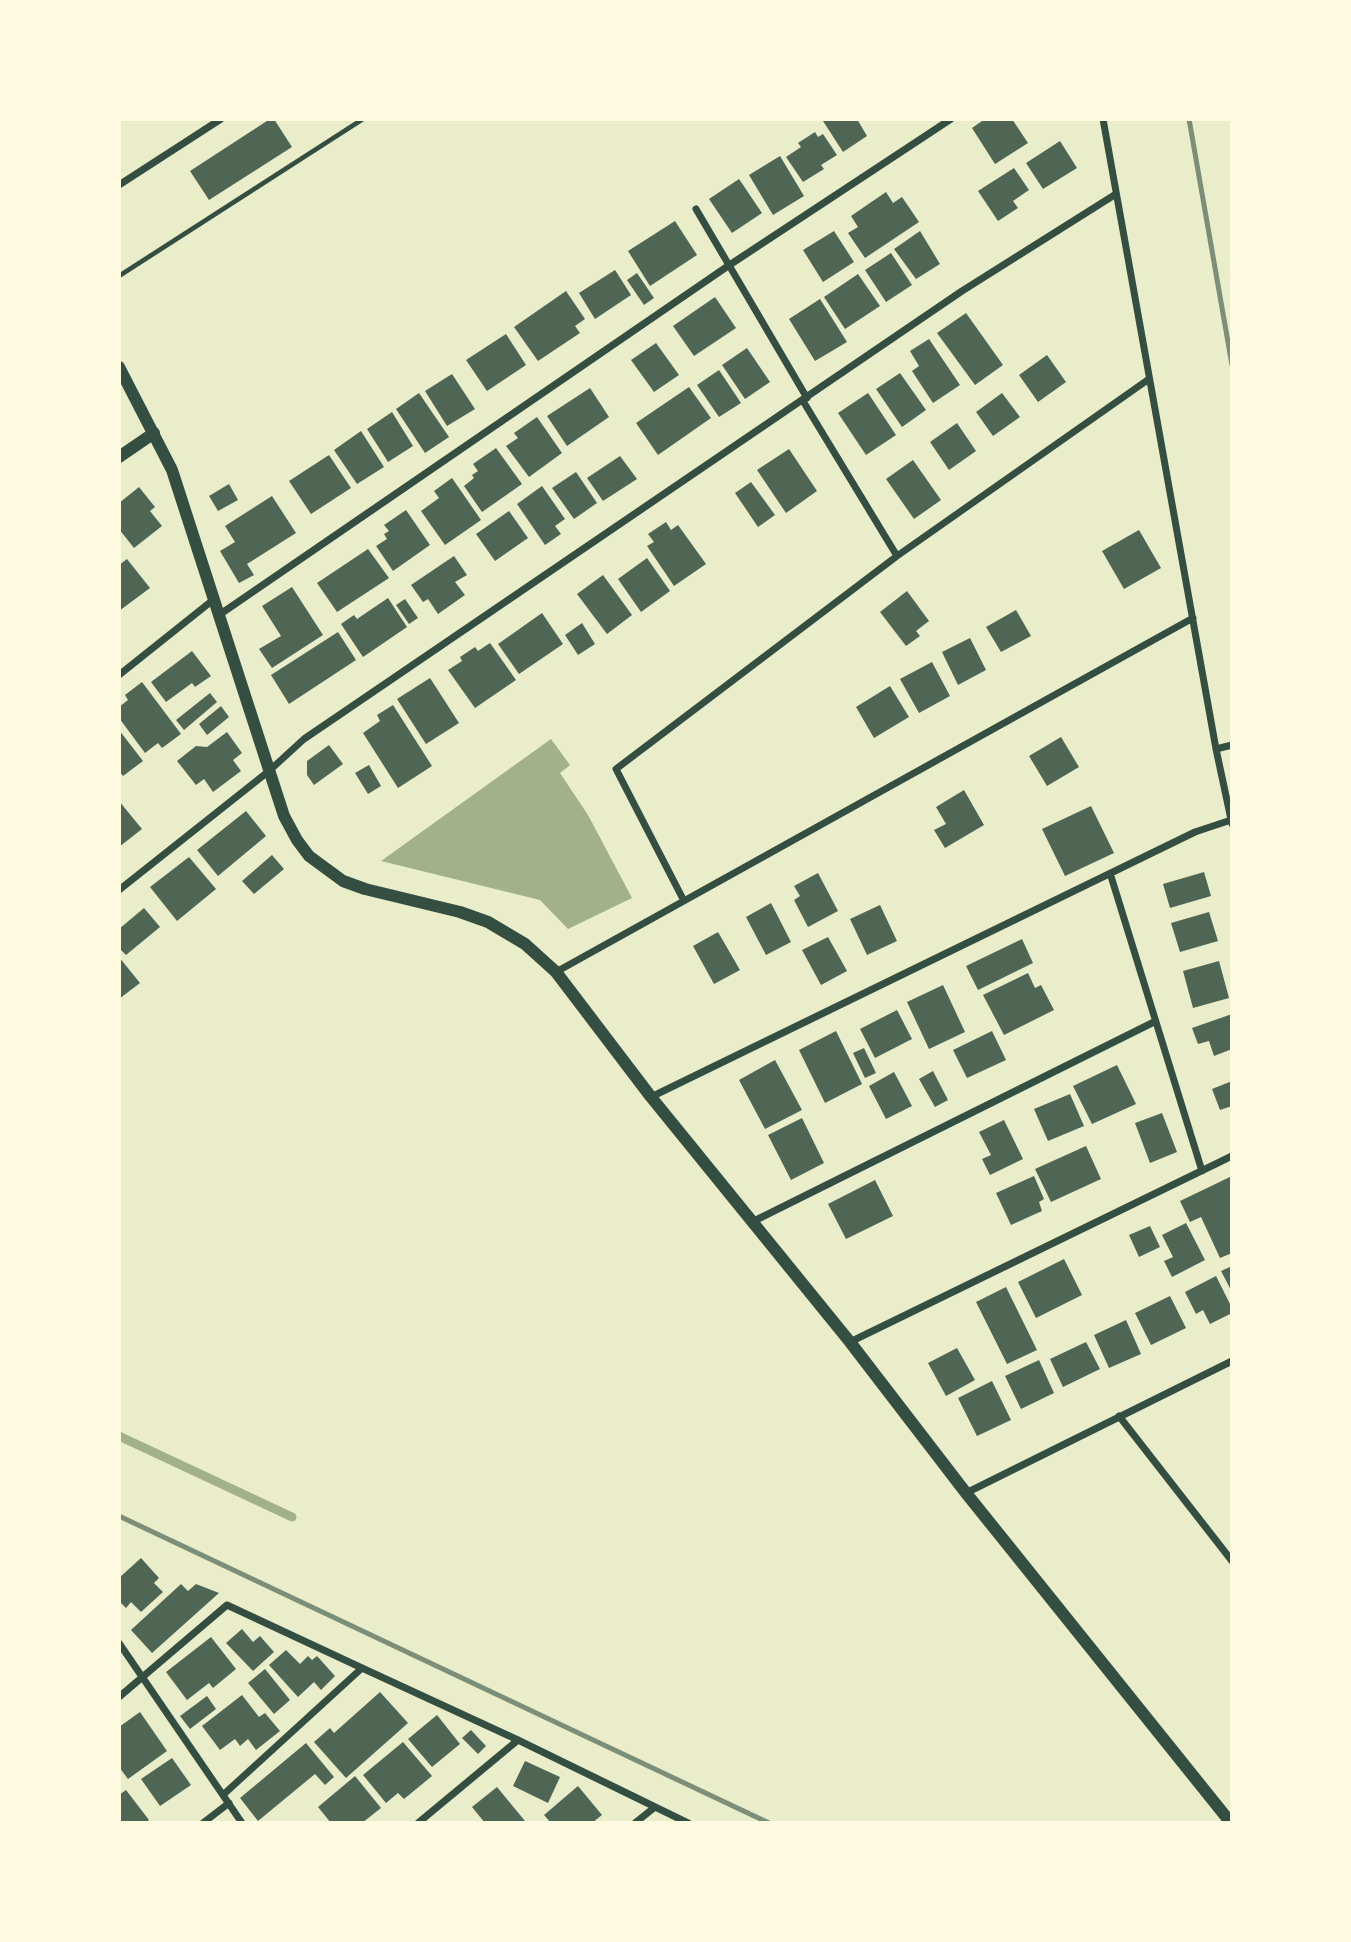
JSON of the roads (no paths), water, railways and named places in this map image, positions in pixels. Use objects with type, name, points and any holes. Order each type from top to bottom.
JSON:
[{"type":"street","points":[[119,185],[220,119]]},
{"type":"street","points":[[219,615],[728,266],[950,119]]},
{"type":"street","points":[[652,1097],[1195,832],[1232,822],[1216,749],[1103,119]]},
{"type":"street","points":[[119,890],[269,771],[304,739],[349,707],[962,292],[1116,194]]},
{"type":"street","points":[[696,209],[897,556]]},
{"type":"street","points":[[119,368],[172,470],[284,816],[296,840],[309,856],[343,881],[365,890],[460,912],[488,922],[525,944],[556,972],[652,1097],[850,1342],[966,1493],[1231,1823]]},
{"type":"street","points":[[684,901],[615,769],[897,556],[1149,379]]},
{"type":"street","points":[[119,457],[154,433]]},
{"type":"street","points":[[119,675],[213,600]]},
{"type":"street","points":[[556,972],[1193,618]]},
{"type":"street","points":[[1216,749],[1232,745]]},
{"type":"street","points":[[1110,873],[1202,1171]]},
{"type":"street","points":[[752,1222],[1154,1022]]},
{"type":"street","points":[[850,1342],[1232,1156]]},
{"type":"street","points":[[966,1493],[1232,1360]]},
{"type":"street","points":[[1119,1416],[1232,1561]]},
{"type":"street","points":[[119,1697],[227,1605],[518,1740],[688,1823]]},
{"type":"street","points":[[119,1643],[242,1823]]},
{"type":"street","points":[[224,1794],[362,1668]]},
{"type":"street","points":[[418,1823],[518,1740]]},
{"type":"street","points":[[203,1823],[229,1803]]},
{"type":"street","points":[[635,1823],[655,1807]]},
{"type":"waterway","points":[[119,1436],[292,1517]]},
{"type":"railway","points":[[1189,119],[1232,365]]},
{"type":"railway","points":[[119,1516],[769,1823]]}]
